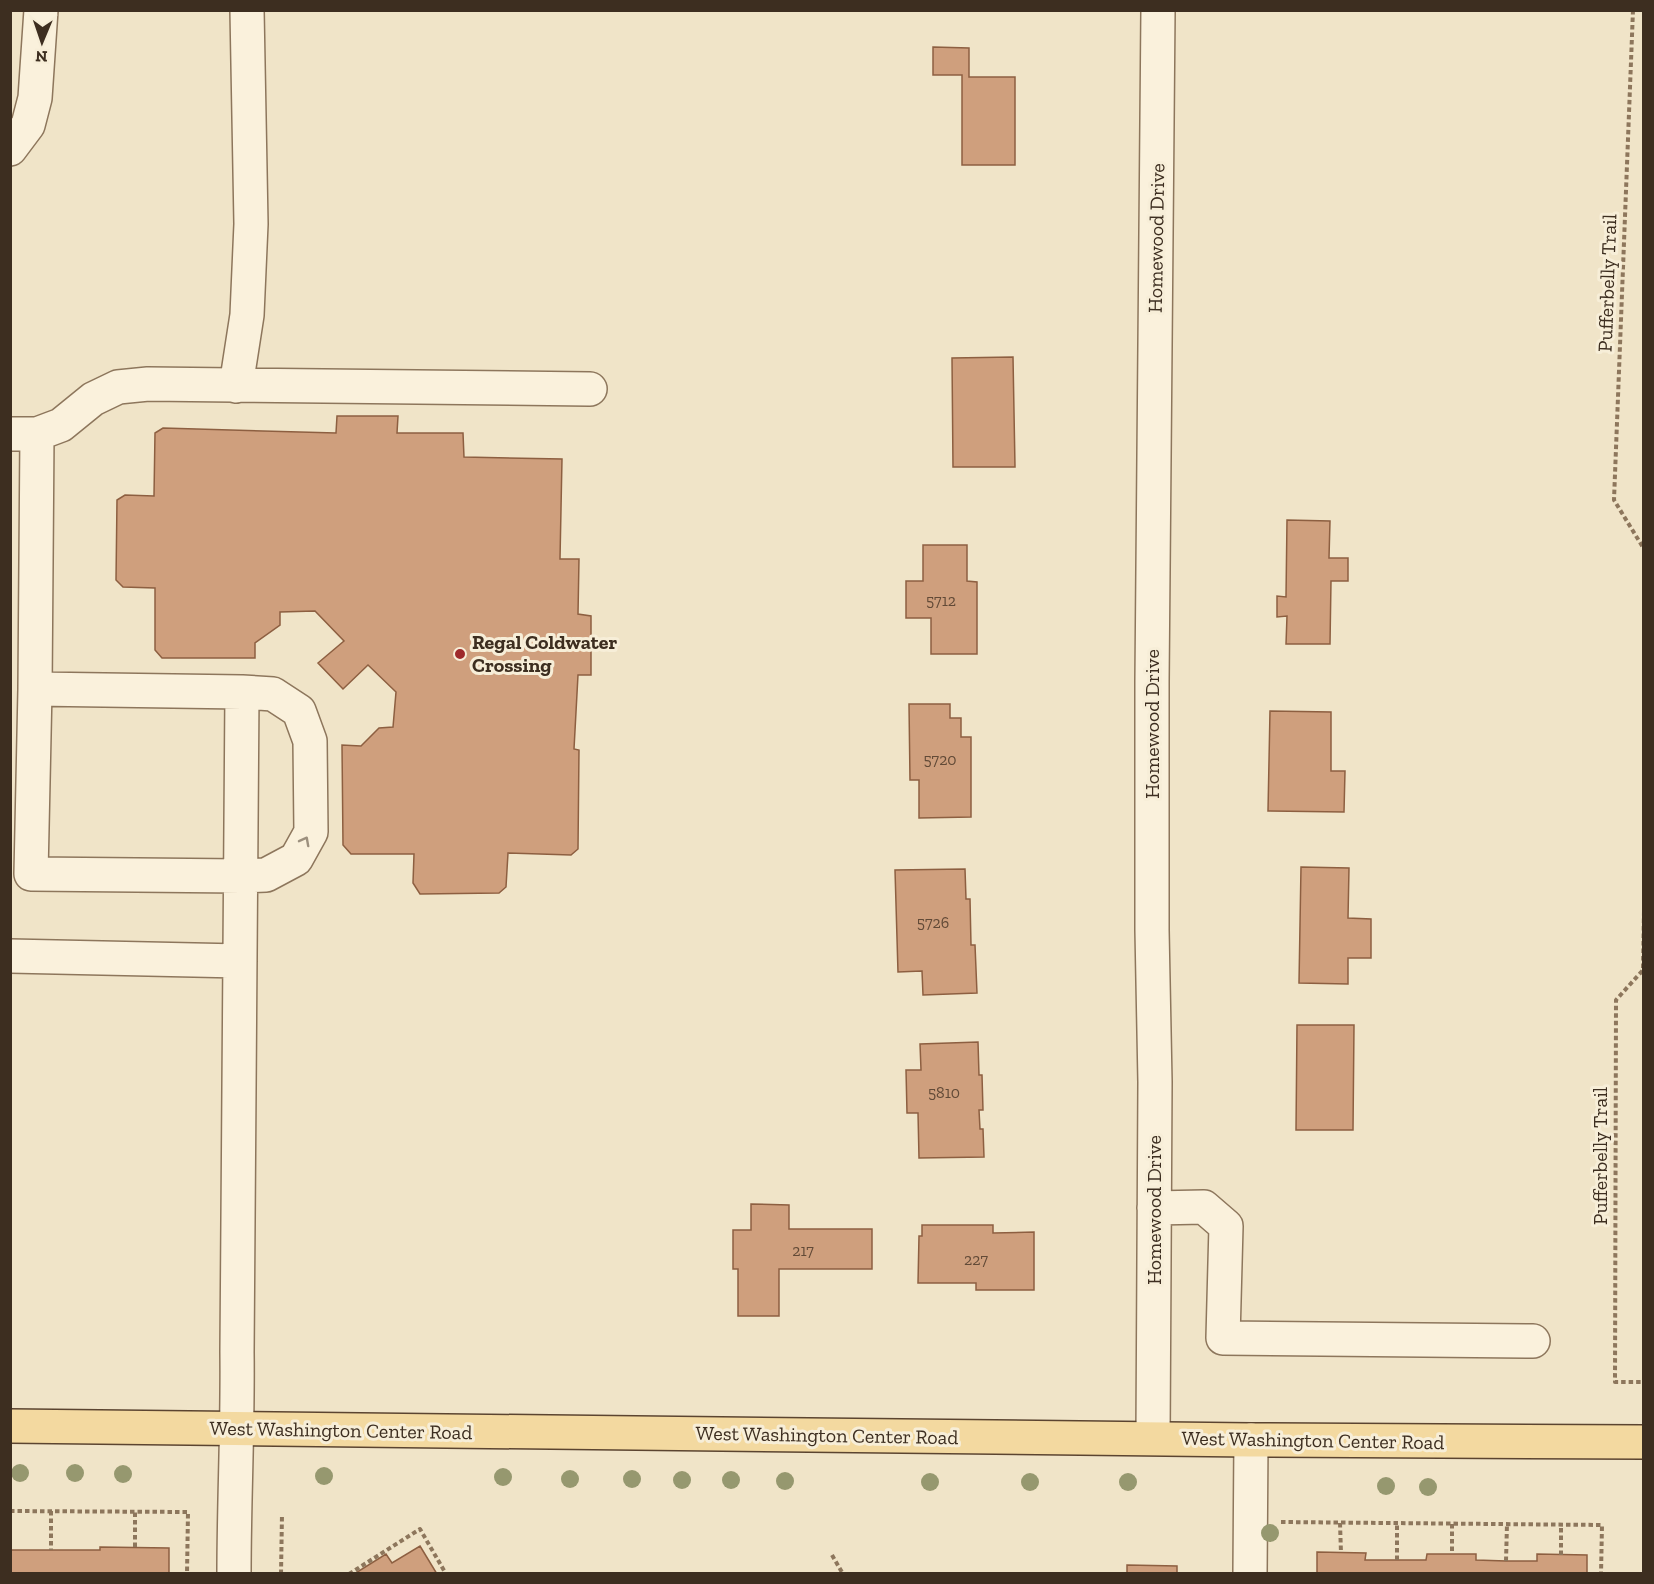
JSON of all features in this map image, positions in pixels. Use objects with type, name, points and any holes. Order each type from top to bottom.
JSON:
[{"type":"main road","name":"West Washington Center Road","points":[[10,1426],[1251,1440],[1644,1442]]},
{"type":"street","points":[[10,149],[28,125],[35,98],[41,10]]},
{"type":"street","points":[[236,386],[247,315],[250,224],[247,10]]},
{"type":"street","name":"Homewood Drive","points":[[1153,1438],[1155,1082],[1152,930],[1152,681],[1158,10]]},
{"type":"street","points":[[35,689],[273,694],[299,711],[310,741],[311,832],[296,859],[266,875],[31,874],[35,689],[24,434],[61,425],[93,399],[118,387],[148,384],[590,388]]},
{"type":"street","points":[[234,1574],[234,1483],[238,1429],[242,692]]},
{"type":"street","points":[[10,956],[240,961]]},
{"type":"street","points":[[1154,1208],[1204,1207],[1226,1226],[1223,1338],[1533,1341]]},
{"type":"street","points":[[1250,1574],[1251,1440]]},
{"type":"path","name":"Pufferbelly Trail","points":[[1633,10],[1614,500],[1644,549]]},
{"type":"path","name":"Pufferbelly Trail","points":[[1644,911],[1643,970],[1616,1000],[1615,1382],[1644,1382]]},
{"type":"path","points":[[10,1511],[188,1512],[187,1574]]},
{"type":"path","points":[[51,1511],[51,1550]]},
{"type":"path","points":[[135,1512],[135,1547]]},
{"type":"path","points":[[282,1514],[282,1574]]},
{"type":"path","points":[[1278,1522],[1602,1526],[1601,1574]]},
{"type":"path","points":[[1340,1523],[1341,1553]]},
{"type":"path","points":[[1396,1560],[1397,1524]]},
{"type":"path","points":[[1452,1524],[1452,1554]]},
{"type":"path","points":[[1506,1524],[1506,1561]]},
{"type":"path","points":[[1561,1525],[1561,1555]]},
{"type":"path","points":[[348,1574],[420,1529],[446,1574]]},
{"type":"path","points":[[832,1555],[843,1574]]},
{"type":"building","points":[[933,47],[969,48],[969,77],[1015,77],[1015,165],[962,165],[962,75],[933,75]]},
{"type":"building","points":[[1013,357],[1015,467],[953,467],[952,358]]},
{"type":"building","name":"Regal Coldwater Crossing","points":[[337,416],[398,416],[397,433],[463,433],[464,457],[562,459],[560,559],[579,559],[578,614],[591,616],[591,675],[578,675],[574,749],[579,750],[578,849],[571,855],[508,853],[506,887],[499,893],[420,894],[413,883],[414,854],[351,854],[343,845],[342,745],[361,746],[379,728],[393,727],[396,692],[368,665],[343,689],[318,663],[344,641],[315,611],[280,612],[280,625],[255,643],[255,658],[162,658],[155,650],[155,588],[123,587],[116,580],[117,500],[125,495],[154,496],[155,433],[163,428],[336,433]]},
{"type":"building","points":[[1287,520],[1330,521],[1329,558],[1348,558],[1348,581],[1331,581],[1330,644],[1286,644],[1287,616],[1277,617],[1277,596],[1286,597]]},
{"type":"building","points":[[923,545],[967,545],[967,581],[977,582],[977,654],[931,654],[931,618],[906,618],[906,581],[923,581]]},
{"type":"building","points":[[909,704],[950,704],[950,718],[961,718],[961,737],[971,737],[971,817],[919,818],[919,780],[910,780]]},
{"type":"building","points":[[1270,711],[1331,712],[1331,771],[1345,771],[1344,812],[1268,811]]},
{"type":"building","points":[[1301,867],[1349,868],[1348,918],[1371,919],[1371,958],[1348,958],[1348,984],[1299,983]]},
{"type":"building","points":[[965,869],[966,899],[970,899],[971,945],[975,945],[977,993],[923,995],[922,971],[898,972],[895,870]]},
{"type":"building","points":[[1297,1025],[1354,1025],[1353,1130],[1296,1130]]},
{"type":"building","points":[[978,1042],[983,1110],[979,1110],[980,1129],[983,1129],[984,1157],[919,1158],[918,1113],[907,1113],[906,1070],[921,1070],[920,1044]]},
{"type":"building","points":[[751,1204],[789,1205],[789,1229],[872,1229],[872,1269],[779,1269],[779,1316],[738,1316],[738,1269],[733,1269],[733,1230],[751,1230]]},
{"type":"building","points":[[922,1225],[993,1225],[993,1233],[1034,1232],[1034,1290],[976,1290],[976,1283],[918,1283],[919,1236],[922,1236]]},
{"type":"building","points":[[420,1546],[437,1574],[354,1574],[386,1554],[392,1563]]},
{"type":"building","points":[[100,1547],[169,1548],[169,1574],[10,1574],[10,1550],[100,1550]]},
{"type":"building","points":[[1317,1552],[1366,1553],[1365,1560],[1426,1560],[1427,1554],[1476,1554],[1476,1560],[1537,1561],[1537,1554],[1587,1555],[1587,1574],[1317,1574]]},
{"type":"building","points":[[1127,1565],[1177,1566],[1177,1574],[1127,1574]]},
{"type":"place","name":"Regal Coldwater Crossing","points":[[460,654]]}]
